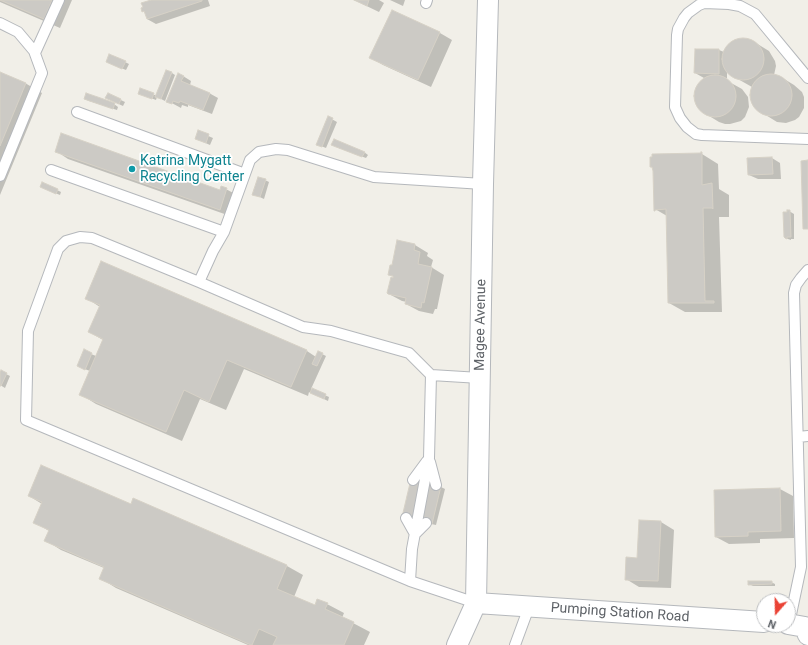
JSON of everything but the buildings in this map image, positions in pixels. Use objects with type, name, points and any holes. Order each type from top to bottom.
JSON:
[{"type":"street","name":"Magee Avenue","points":[[457,645],[476,603],[483,184],[488,0]]},
{"type":"street","name":"Pumping Station Road","points":[[476,603],[756,621]]},
{"type":"lane","points":[[35,53],[59,0]]},
{"type":"lane","points":[[808,78],[755,14],[740,6],[704,3],[688,13],[678,29],[675,107],[680,118],[687,127],[696,134],[702,135],[808,139]]},
{"type":"lane","points":[[0,23],[18,32],[35,53],[42,73],[0,176]]},
{"type":"lane","points":[[77,112],[245,174]]},
{"type":"lane","points":[[199,282],[212,251],[224,232],[250,160],[259,152],[276,149],[288,150],[374,177],[483,184]]},
{"type":"lane","points":[[51,170],[224,232]]},
{"type":"lane","points":[[476,603],[410,581],[26,420],[28,331],[58,249],[66,241],[80,237],[92,238],[303,327],[331,331],[409,353],[431,375],[480,378]]},
{"type":"lane","points":[[802,631],[801,567],[804,532],[798,437],[794,293],[800,278],[808,270]]},
{"type":"lane","points":[[410,581],[412,549],[429,458],[431,375]]},
{"type":"lane","points":[[798,437],[808,436]]},
{"type":"lane","points":[[413,480],[429,458]]},
{"type":"lane","points":[[429,458],[436,485]]},
{"type":"lane","points":[[406,518],[415,534]]},
{"type":"lane","points":[[415,534],[426,523]]},
{"type":"lane","points":[[515,645],[529,607]]},
{"type":"place","name":"Katrina Mygatt Recycling Center","points":[[132,169]]}]
